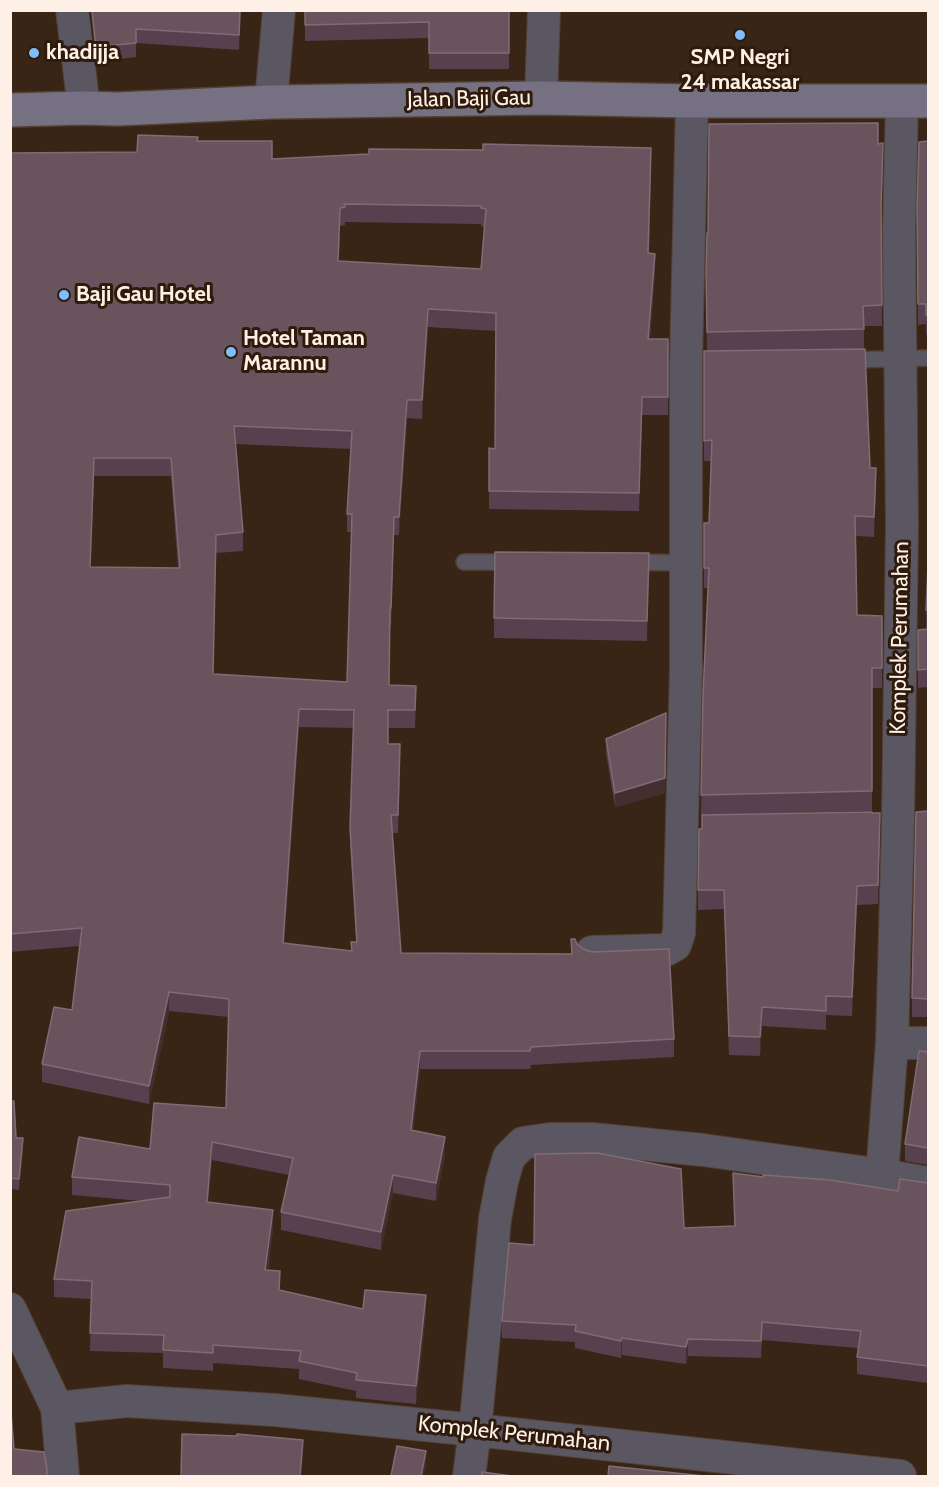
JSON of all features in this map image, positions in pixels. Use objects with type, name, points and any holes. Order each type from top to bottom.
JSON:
[{"type":"street","points":[[72,10],[84,108]]},
{"type":"street","points":[[272,102],[279,10]]},
{"type":"street","points":[[541,98],[544,10]]},
{"type":"street","name":"Jalan Baji Gau","points":[[10,110],[84,108],[118,110],[272,102],[541,98],[915,102]]},
{"type":"street","points":[[592,952],[666,950],[675,945],[679,933],[689,825],[686,563],[692,362],[692,101]]},
{"type":"street","name":"Komplek Perumahan","points":[[882,1175],[892,1042],[898,822],[910,638],[902,524],[915,359],[899,227],[915,102]]},
{"type":"street","points":[[892,1042],[928,1044]]},
{"type":"street","points":[[469,1476],[495,1219],[509,1157],[523,1143],[550,1138],[592,1139],[703,1150],[928,1183]]},
{"type":"street","points":[[10,1309],[57,1408],[63,1476]]},
{"type":"street","name":"Komplek Perumahan","points":[[57,1408],[127,1401],[275,1410],[900,1476]]},
{"type":"lane","points":[[829,360],[915,359]]},
{"type":"lane","points":[[464,561],[534,562]]},
{"type":"lane","points":[[616,562],[686,563]]},
{"type":"building","points":[[92,10],[240,10],[239,35],[136,29],[136,43],[96,47]]},
{"type":"building","points":[[305,10],[509,10],[509,53],[429,53],[429,22],[305,25]]},
{"type":"building","points":[[878,123],[878,144],[883,143],[882,305],[863,306],[864,329],[707,332],[709,124]]},
{"type":"building","points":[[138,135],[198,137],[197,141],[272,141],[272,159],[369,154],[369,149],[483,150],[483,144],[651,148],[648,253],[655,254],[648,339],[668,339],[668,397],[642,397],[639,493],[489,491],[489,448],[495,449],[496,313],[428,309],[422,400],[407,400],[399,517],[394,517],[390,607],[389,685],[416,686],[415,710],[388,710],[388,744],[400,744],[398,815],[391,815],[401,953],[572,954],[571,939],[575,939],[583,949],[592,952],[669,949],[674,1039],[531,1047],[530,1051],[420,1051],[411,1130],[445,1137],[436,1183],[393,1175],[381,1232],[281,1212],[293,1158],[212,1142],[207,1202],[273,1210],[265,1270],[280,1271],[279,1290],[363,1309],[365,1290],[426,1295],[416,1386],[356,1380],[357,1373],[299,1361],[301,1351],[213,1345],[213,1353],[163,1350],[164,1335],[90,1333],[92,1281],[54,1279],[66,1211],[170,1197],[170,1185],[72,1177],[79,1137],[150,1149],[154,1103],[226,1108],[229,999],[169,992],[149,1086],[42,1064],[54,1007],[72,1010],[82,928],[10,934],[10,153],[137,152]],"holes":[[[344,204],[481,206],[486,209],[481,269],[338,261],[340,208],[345,207]],[[234,426],[352,431],[347,514],[352,514],[347,682],[213,674],[216,535],[243,532]],[[94,458],[171,458],[180,568],[90,567]],[[299,709],[354,710],[350,827],[357,942],[351,942],[352,951],[283,943]]]},
{"type":"building","points":[[928,141],[928,315],[926,315],[926,304],[918,304],[917,207],[919,142]]},
{"type":"building","points":[[865,349],[870,468],[876,468],[874,517],[855,516],[857,615],[882,616],[882,668],[872,668],[872,791],[701,795],[709,568],[704,568],[704,523],[709,523],[712,440],[704,441],[704,351]]},
{"type":"building","points":[[495,552],[649,553],[647,621],[494,618]]},
{"type":"building","points":[[928,565],[928,611],[926,610]]},
{"type":"building","points":[[928,629],[928,669],[918,670],[918,630]]},
{"type":"building","points":[[666,713],[665,778],[615,793],[606,739]]},
{"type":"building","points":[[928,811],[928,999],[912,998],[916,812]]},
{"type":"building","points":[[880,813],[878,885],[857,886],[852,997],[826,996],[826,1011],[762,1007],[760,1037],[729,1036],[724,890],[698,890],[699,829],[702,829],[702,815]]},
{"type":"building","points":[[919,1051],[928,1052],[928,1148],[905,1144]]},
{"type":"building","points":[[10,1101],[14,1101],[16,1138],[23,1138],[19,1179],[10,1178]]},
{"type":"building","points":[[597,1153],[681,1169],[684,1228],[735,1226],[733,1173],[763,1177],[763,1175],[830,1180],[898,1191],[900,1179],[928,1183],[928,1366],[857,1357],[861,1331],[762,1322],[761,1341],[688,1339],[686,1347],[622,1338],[621,1341],[575,1331],[576,1325],[502,1321],[509,1243],[534,1245],[535,1154]]},
{"type":"building","points":[[10,1400],[14,1449],[44,1452],[47,1476],[10,1476]]},
{"type":"building","points":[[182,1434],[237,1436],[237,1434],[303,1440],[300,1476],[181,1476]]},
{"type":"building","points":[[397,1446],[426,1451],[421,1476],[391,1476]]},
{"type":"building","points":[[609,1466],[704,1476],[608,1476]]},
{"type":"building","points":[[482,1472],[512,1476],[482,1476]]},
{"type":"place","name":"SMP Negri 24 makassar","points":[[740,35]]},
{"type":"place","name":"khadijja","points":[[34,53]]},
{"type":"place","name":"Baji Gau Hotel","points":[[64,295]]},
{"type":"place","name":"Hotel Taman Marannu","points":[[231,352]]}]
